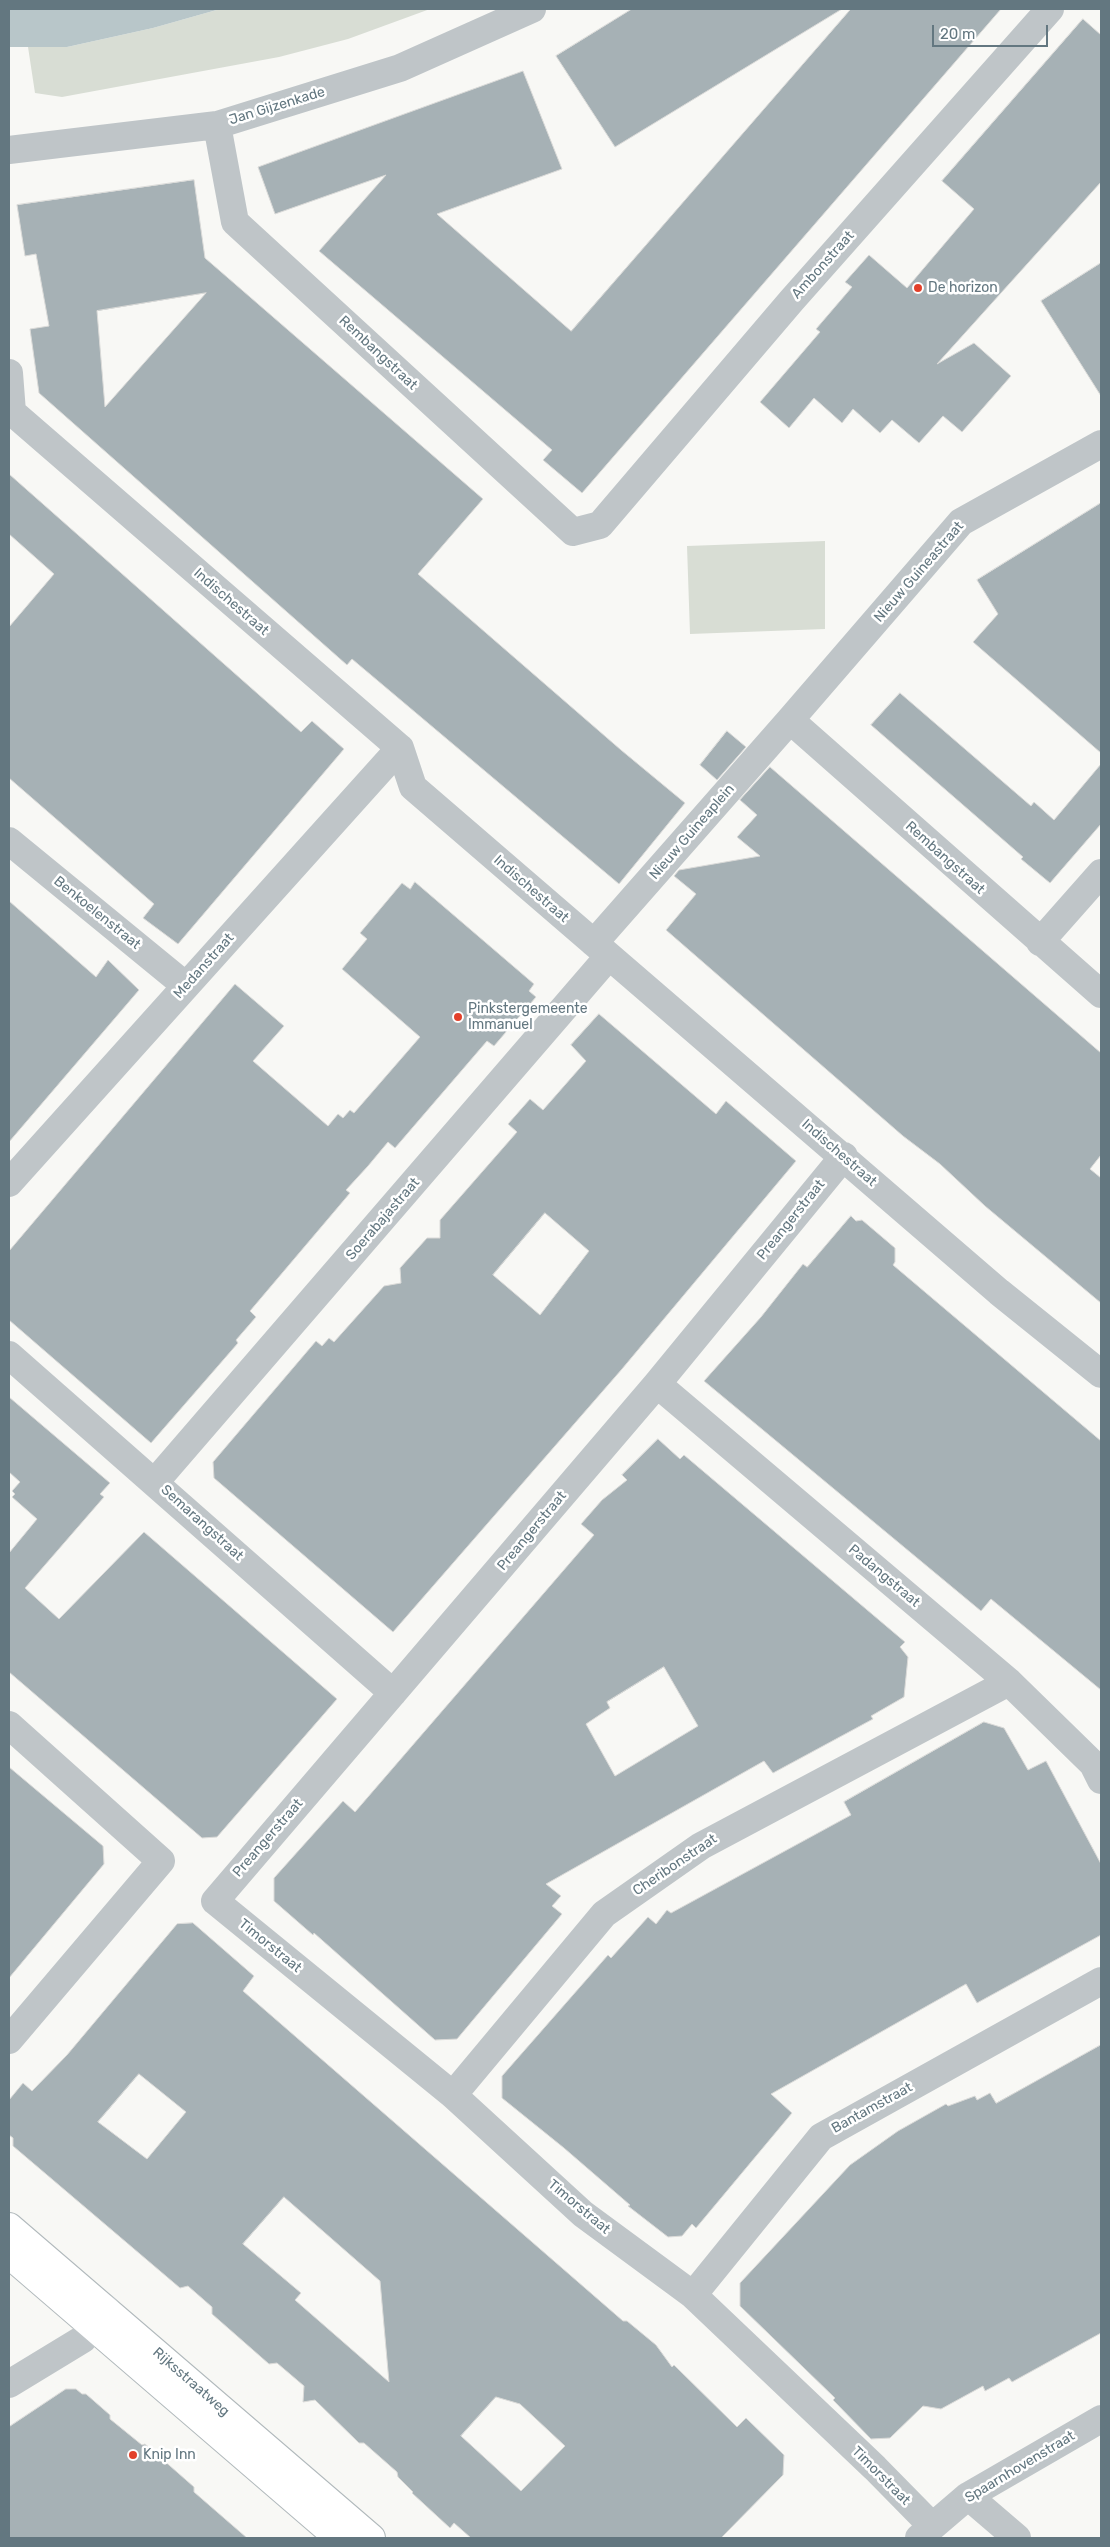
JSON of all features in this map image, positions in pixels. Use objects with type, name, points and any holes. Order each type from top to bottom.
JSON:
[{"type":"main road","name":"Rijksstraatweg","points":[[9,2227],[100,2317],[339,2538]]},
{"type":"main road","name":"Rijksstraatweg","points":[[9,2254],[100,2317],[371,2538]]},
{"type":"street","name":"Jan Gijzenkade","points":[[9,150],[217,125],[400,68],[532,9]]},
{"type":"street","name":"Ambonstraat","points":[[600,525],[792,300],[1050,9]]},
{"type":"street","name":"Rembangstraat","points":[[217,125],[235,222],[573,532],[600,525]]},
{"type":"street","name":"Indischestraat","points":[[9,374],[11,412],[400,748],[413,787],[601,950],[844,1156],[999,1292],[1101,1374]]},
{"type":"street","name":"Nieuw Guineastraat","points":[[790,720],[960,522],[1101,444]]},
{"type":"street","name":"Rembangstraat","points":[[790,720],[1101,994]]},
{"type":"street","name":"Nieuw Guineaplein","points":[[601,950],[790,720]]},
{"type":"street","name":"Medanstraat","points":[[9,1183],[400,748]]},
{"type":"street","name":"Benkoelenstraat","points":[[9,841],[186,986]]},
{"type":"street","points":[[1040,942],[1101,873]]},
{"type":"street","name":"Soerabajastraat","points":[[156,1482],[601,950]]},
{"type":"street","name":"Preangerstraat","points":[[215,1901],[657,1384],[844,1156]]},
{"type":"street","name":"Semarangstraat","points":[[9,1355],[156,1482],[393,1693]]},
{"type":"street","name":"Padangstraat","points":[[657,1384],[1010,1682],[1093,1764],[1101,1780]]},
{"type":"street","name":"Cheribonstraat","points":[[453,2095],[604,1914],[701,1846],[1010,1682]]},
{"type":"street","points":[[9,1725],[161,1861],[9,2040]]},
{"type":"street","name":"Timorstraat","points":[[215,1901],[453,2095],[583,2214],[693,2295],[875,2468],[926,2532]]},
{"type":"street","name":"Bantamstraat","points":[[693,2295],[821,2137],[1101,1981]]},
{"type":"street","points":[[9,2384],[83,2339],[100,2317]]},
{"type":"street","name":"Spaarnhovenstraat","points":[[926,2532],[968,2496],[1101,2419]]},
{"type":"street","points":[[968,2496],[1017,2538]]},
{"type":"shaded area","points":[[9,9],[220,9],[153,28],[67,47],[9,47]]},
{"type":"shaded area","points":[[220,9],[430,9],[348,39],[279,57],[62,97],[35,93],[28,47],[67,47],[153,28]]},
{"type":"shaded area","points":[[825,541],[825,629],[690,634],[687,546]]},
{"type":"building","points":[[632,9],[842,9],[615,147],[556,56]]},
{"type":"building","points":[[851,9],[1001,9],[582,493],[543,460],[552,450],[319,251],[386,175],[275,214],[258,167],[523,71],[562,169],[437,214],[571,331]]},
{"type":"building","points":[[1083,19],[1101,35],[1101,182],[937,364],[974,343],[1011,376],[962,432],[943,416],[919,443],[892,420],[880,433],[853,409],[842,423],[814,398],[789,428],[760,402],[820,332],[816,329],[852,287],[845,282],[869,255],[907,288],[974,209],[942,181]]},
{"type":"building","points":[[194,180],[205,258],[483,499],[418,574],[685,803],[619,884],[352,659],[347,665],[39,393],[30,329],[49,326],[36,254],[25,256],[17,205]],"holes":[[[206,293],[105,407],[97,311]]]},
{"type":"building","points":[[1101,263],[1101,396],[1041,301]]},
{"type":"building","points":[[9,474],[301,732],[312,721],[344,749],[178,944],[143,918],[154,904],[9,778],[9,627],[54,574],[9,534]]},
{"type":"building","points":[[1101,503],[1101,753],[973,642],[998,614],[977,580]]},
{"type":"building","points":[[900,693],[1031,806],[1034,802],[1054,820],[1101,764],[1101,824],[1050,883],[1021,859],[1023,857],[871,725]]},
{"type":"building","points":[[727,731],[746,747],[717,780],[700,765]]},
{"type":"building","points":[[770,767],[1101,1053],[1101,1155],[1090,1169],[1101,1178],[1101,1303],[985,1206],[940,1164],[903,1136],[666,930],[696,894],[674,876],[679,870],[760,856],[737,837],[757,815],[740,800]]},
{"type":"building","points":[[415,882],[534,984],[529,991],[536,997],[494,1046],[487,1041],[395,1148],[388,1142],[346,1190],[350,1193],[250,1311],[256,1317],[236,1340],[238,1343],[151,1443],[9,1320],[9,1251],[235,984],[284,1026],[253,1061],[328,1126],[338,1114],[343,1118],[350,1110],[354,1113],[420,1037],[342,969],[367,939],[360,933],[402,883],[410,889]]},
{"type":"building","points":[[9,901],[96,977],[108,960],[139,990],[9,1142]]},
{"type":"building","points":[[599,1014],[716,1114],[726,1101],[796,1161],[622,1369],[393,1632],[214,1478],[213,1462],[316,1341],[322,1346],[329,1338],[334,1342],[384,1286],[401,1283],[400,1268],[427,1238],[440,1238],[440,1220],[517,1132],[508,1124],[530,1099],[543,1110],[586,1061],[571,1045]],"holes":[[[545,1213],[589,1251],[540,1315],[493,1275]]]},
{"type":"building","points":[[851,1216],[856,1221],[862,1220],[895,1248],[895,1262],[893,1265],[1101,1441],[1101,1690],[991,1599],[981,1611],[704,1381],[761,1317],[803,1264],[807,1267]]},
{"type":"building","points":[[9,1397],[110,1483],[100,1494],[104,1497],[25,1588],[59,1619],[144,1532],[337,1699],[217,1837],[202,1838],[9,1672],[9,1553],[37,1519],[12,1497],[15,1494],[12,1491],[20,1482],[9,1472]]},
{"type":"building","points":[[658,1439],[680,1459],[684,1455],[905,1642],[900,1647],[908,1657],[904,1697],[871,1716],[873,1719],[773,1773],[764,1761],[546,1884],[561,1896],[552,1906],[562,1914],[457,2039],[435,2040],[314,1933],[313,1935],[274,1901],[274,1878],[343,1801],[355,1812],[594,1535],[581,1524],[602,1500],[627,1480],[622,1475]],"holes":[[[664,1667],[698,1726],[615,1776],[586,1724],[610,1708],[607,1702]]]},
{"type":"building","points":[[984,1722],[1004,1728],[1028,1770],[1046,1761],[1101,1864],[1101,1935],[977,2003],[966,1984],[771,2094],[792,2113],[696,2228],[692,2224],[682,2236],[668,2237],[628,2206],[630,2205],[564,2148],[502,2098],[502,2076],[608,1955],[611,1958],[648,1917],[656,1924],[667,1910],[671,1913],[851,1815],[844,1802]]},
{"type":"building","points":[[9,1767],[103,1846],[104,1864],[9,1978]]},
{"type":"building","points":[[193,1923],[254,1976],[243,1991],[623,2321],[627,2321],[656,2345],[672,2367],[674,2365],[737,2427],[746,2418],[784,2455],[783,2475],[721,2538],[471,2538],[454,2523],[450,2528],[412,2493],[398,2477],[397,2472],[364,2443],[359,2443],[315,2400],[303,2402],[304,2386],[277,2363],[269,2364],[212,2314],[212,2307],[188,2286],[180,2288],[13,2146],[13,2138],[9,2135],[9,2100],[23,2083],[32,2091],[67,2055],[177,1924]],"holes":[[[139,2074],[186,2112],[147,2159],[98,2122]],[[284,2197],[380,2281],[389,2382],[295,2300],[301,2293],[243,2244]],[[496,2397],[520,2404],[565,2446],[521,2491],[461,2436]]]},
{"type":"building","points":[[1101,2045],[1101,2333],[1012,2382],[1009,2378],[985,2391],[983,2386],[941,2409],[923,2406],[890,2438],[871,2439],[833,2400],[835,2398],[740,2306],[740,2283],[850,2165],[898,2131],[946,2104],[948,2106],[975,2096],[977,2100],[990,2093],[996,2103]]},
{"type":"building","points":[[66,2389],[76,2389],[82,2394],[86,2394],[110,2415],[110,2419],[142,2445],[145,2444],[194,2487],[194,2492],[247,2538],[9,2538],[9,2427]]},
{"type":"place","name":"De horizon","points":[[918,288]]},
{"type":"place","name":"Pinkstergemeente Immanuel","points":[[458,1017]]},
{"type":"place","name":"Knip Inn","points":[[133,2455]]}]
